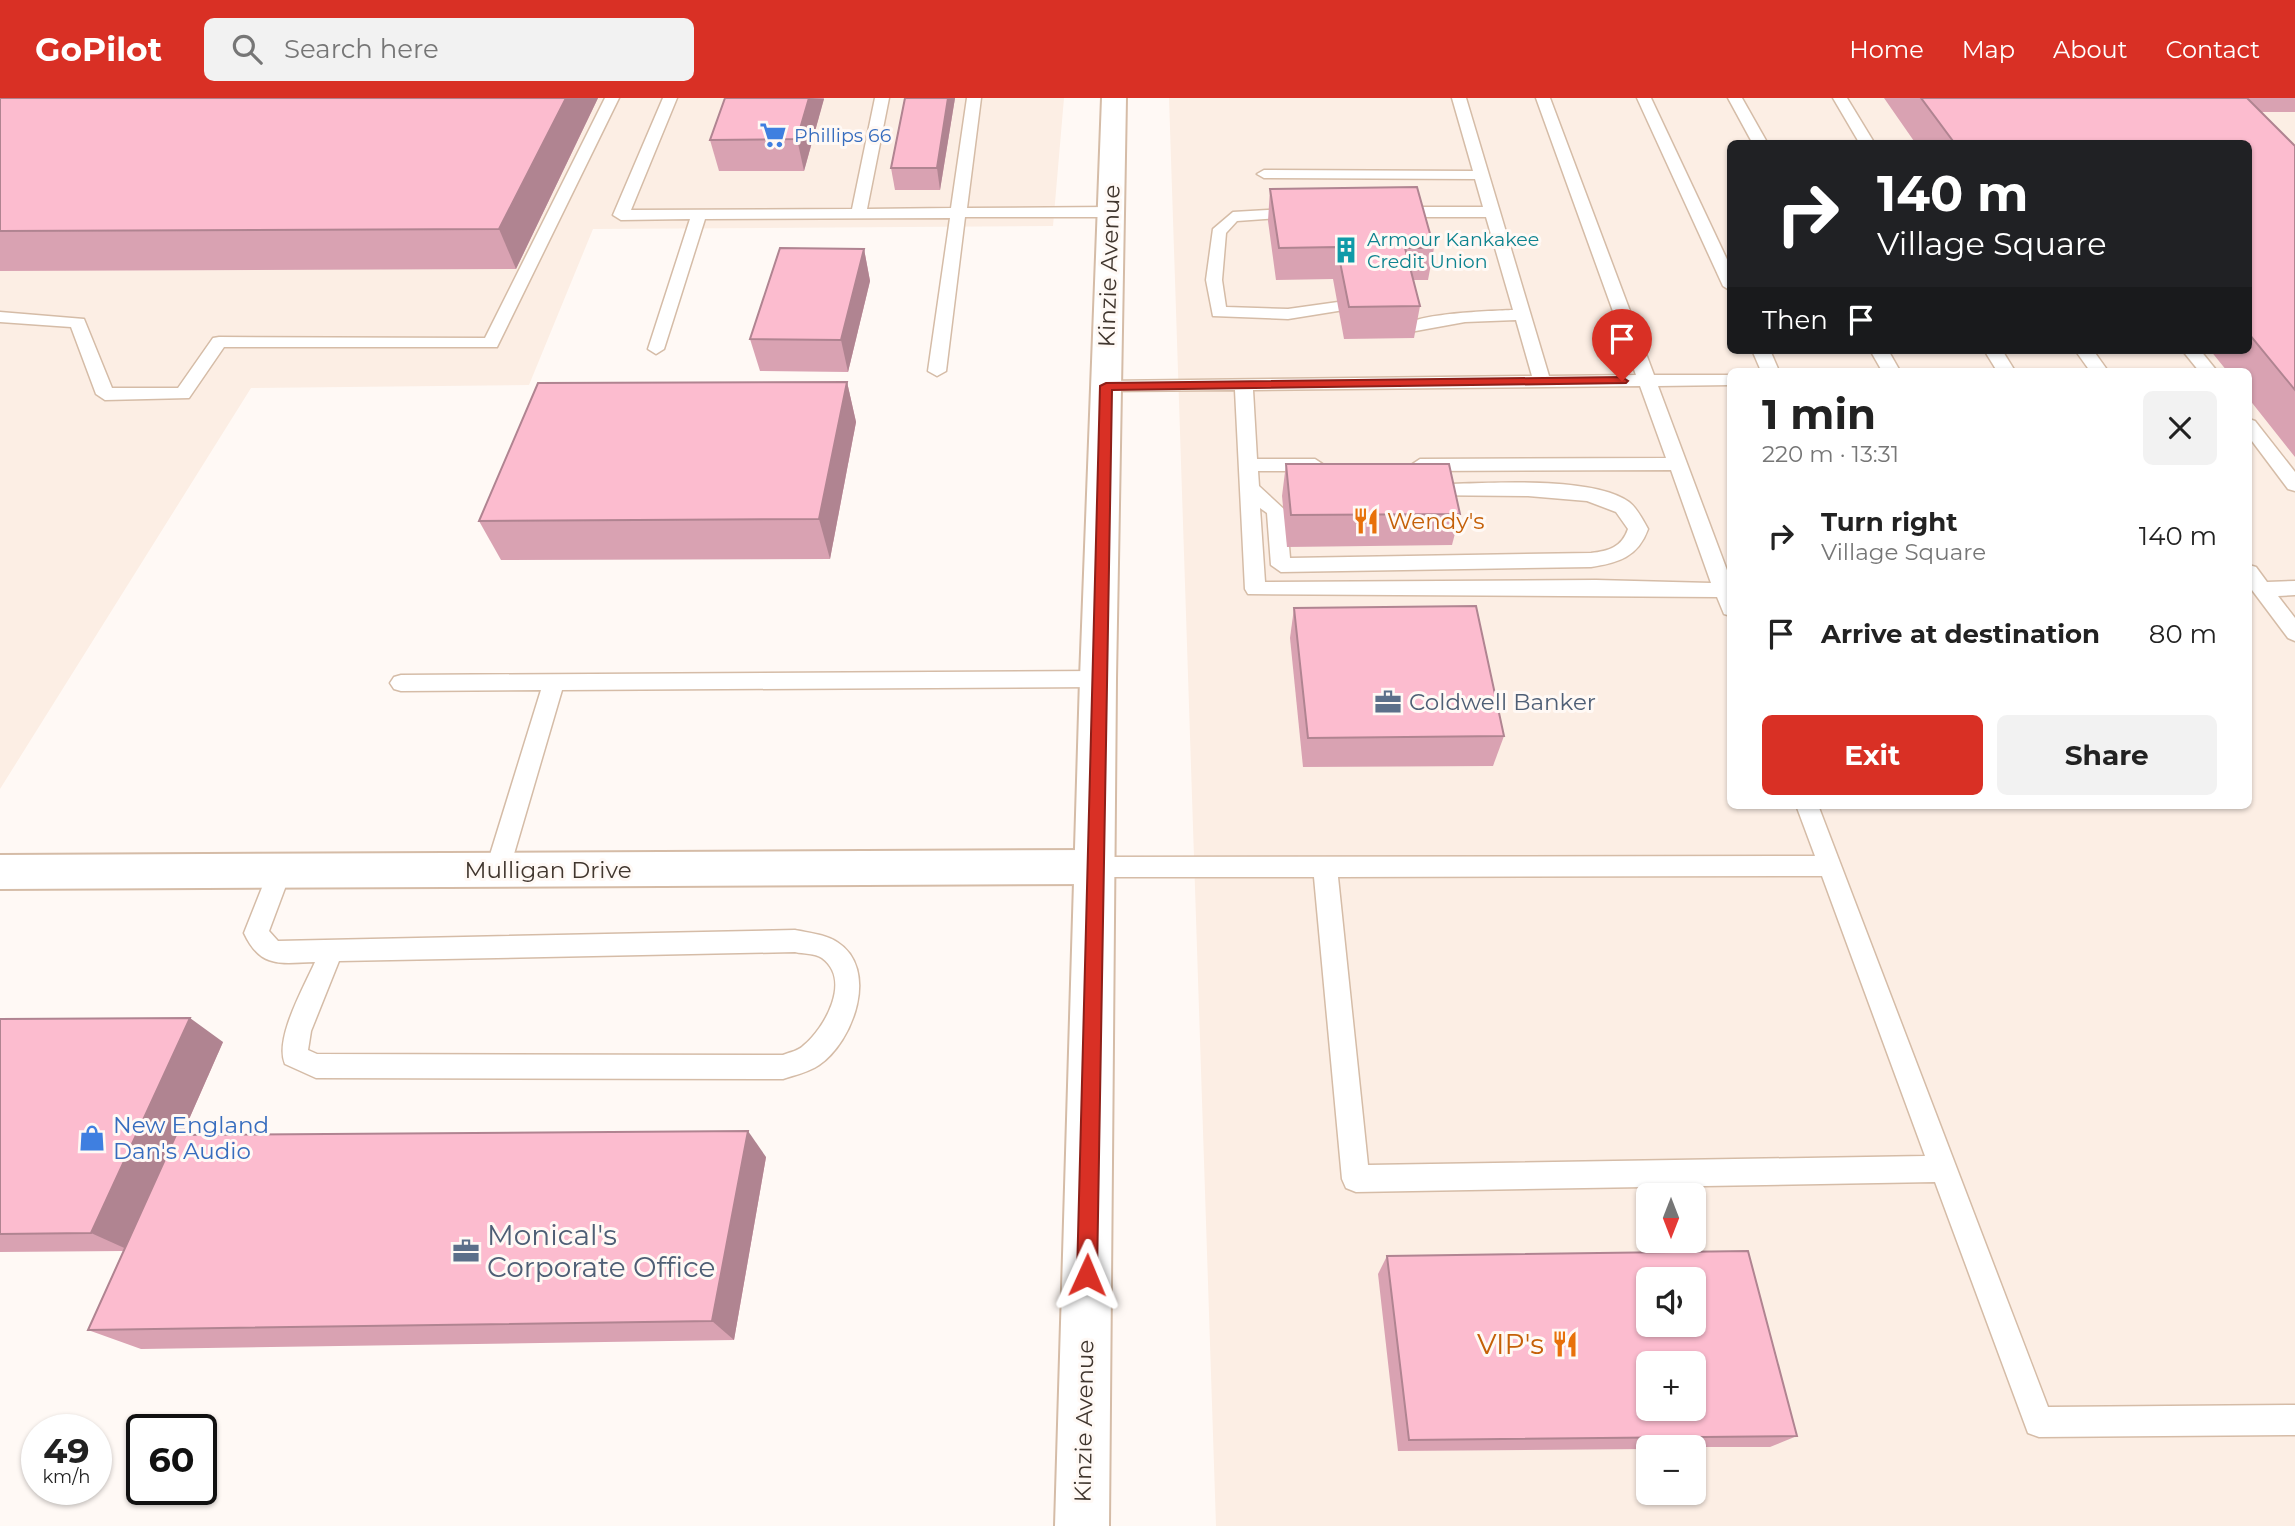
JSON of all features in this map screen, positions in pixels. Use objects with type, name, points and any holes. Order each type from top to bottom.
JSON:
[{"type":"main road","name":"Kinzie Avenue","points":[[1082,1526],[1098,680],[1114,98]]},
{"type":"main road","name":"Mulligan Drive","points":[[0,872],[1095,867]]},
{"type":"lane","points":[[0,317],[78,323],[105,394],[183,394],[219,342],[491,343],[612,98]]},
{"type":"lane","points":[[670,98],[621,215],[1111,212]]},
{"type":"lane","points":[[859,213],[883,98],[893,98]]},
{"type":"lane","points":[[937,371],[973,98],[955,98]]},
{"type":"lane","points":[[1459,98],[1542,381]]},
{"type":"lane","points":[[1543,98],[1727,600]]},
{"type":"lane","points":[[1644,98],[1727,277]]},
{"type":"lane","points":[[1735,98],[1759,140]]},
{"type":"lane","points":[[1840,98],[1866,140]]},
{"type":"lane","points":[[878,121],[898,121]]},
{"type":"lane","points":[[951,121],[971,121]]},
{"type":"lane","points":[[947,143],[968,143]]},
{"type":"lane","points":[[873,144],[893,144]]},
{"type":"lane","points":[[943,168],[965,168]]},
{"type":"lane","points":[[868,169],[888,169]]},
{"type":"lane","points":[[1264,174],[1482,175]]},
{"type":"lane","points":[[1383,212],[1492,212]]},
{"type":"lane","points":[[1315,213],[1260,213],[1233,217],[1218,232],[1214,280],[1219,312],[1288,314],[1338,307]]},
{"type":"lane","points":[[656,349],[699,214]]},
{"type":"lane","points":[[1418,309],[1465,317]]},
{"type":"lane","points":[[1288,314],[1342,326]]},
{"type":"lane","points":[[1410,327],[1465,317],[1524,315]]},
{"type":"lane","points":[[2194,354],[2206,368]]},
{"type":"lane","points":[[1106,386],[1727,380]]},
{"type":"lane","points":[[1244,386],[1255,589],[1596,587],[1723,590]]},
{"type":"lane","points":[[2252,429],[2295,485]]},
{"type":"lane","points":[[1398,465],[1678,464]]},
{"type":"lane","points":[[1249,465],[1331,465]]},
{"type":"lane","points":[[1250,489],[1276,511],[1281,565],[1591,560],[1618,556],[1634,542],[1638,529],[1622,505],[1599,496],[1558,491],[1405,491]]},
{"type":"lane","points":[[2255,581],[2295,588]]},
{"type":"lane","points":[[2255,581],[2295,633]]},
{"type":"lane","points":[[401,683],[1098,680]]},
{"type":"lane","points":[[497,871],[554,683]]},
{"type":"lane","points":[[1809,809],[2039,1422],[2295,1420]]},
{"type":"lane","points":[[1095,867],[1830,866]]},
{"type":"lane","points":[[1325,867],[1356,1179],[1944,1169]]},
{"type":"lane","points":[[279,872],[256,933],[272,952],[795,941],[830,949],[845,966],[847,992],[837,1027],[811,1056],[783,1067],[316,1066],[294,1056],[298,1031],[331,952]]},
{"type":"shaded area","points":[[0,98],[1064,98],[1053,226],[593,229],[529,385],[251,388],[0,789]]},
{"type":"shaded area","points":[[1169,98],[2295,98],[2295,1526],[1216,1526]]},
{"type":"building","points":[[0,98],[566,98],[499,229],[0,231]]},
{"type":"building","points":[[725,98],[809,98],[797,139],[710,140]]},
{"type":"building","name":"Phillips 66","points":[[905,98],[948,98],[937,168],[891,168]]},
{"type":"building","points":[[1921,98],[2247,98],[2295,146],[2295,390],[2252,338],[2252,140],[1952,140]]},
{"type":"building","points":[[1417,187],[1434,248],[1405,248],[1420,306],[1349,307],[1337,247],[1279,248],[1270,189]]},
{"type":"building","points":[[780,248],[864,249],[841,340],[750,339]]},
{"type":"building","points":[[847,382],[819,519],[479,521],[538,383]]},
{"type":"building","points":[[1286,464],[1449,464],[1460,514],[1291,515]]},
{"type":"building","name":"Coldwell Banker","points":[[1476,606],[1504,736],[1308,738],[1294,608]]},
{"type":"building","points":[[190,1018],[91,1233],[0,1234],[0,1019]]},
{"type":"building","name":"Monical's Corporate Office","points":[[748,1131],[712,1321],[88,1330],[176,1135]]},
{"type":"building","name":"VIP's","points":[[1748,1251],[1797,1436],[1636,1435],[1636,1438],[1409,1440],[1387,1256]]},
{"type":"place","name":"Phillips 66","points":[[773,135]]},
{"type":"place","name":"Armour Kankakee Credit Union","points":[[1346,250]]},
{"type":"place","name":"Wendy's","points":[[1366,521]]},
{"type":"place","name":"Coldwell Banker","points":[[1388,702]]},
{"type":"place","name":"New England Dan's Audio","points":[[92,1138]]},
{"type":"place","name":"Monical's Corporate Office","points":[[466,1251]]},
{"type":"place","name":"VIP's","points":[[1565,1344]]},
{"type":"route","points":[[1087,1275],[1106,386],[1622,381]]}]
